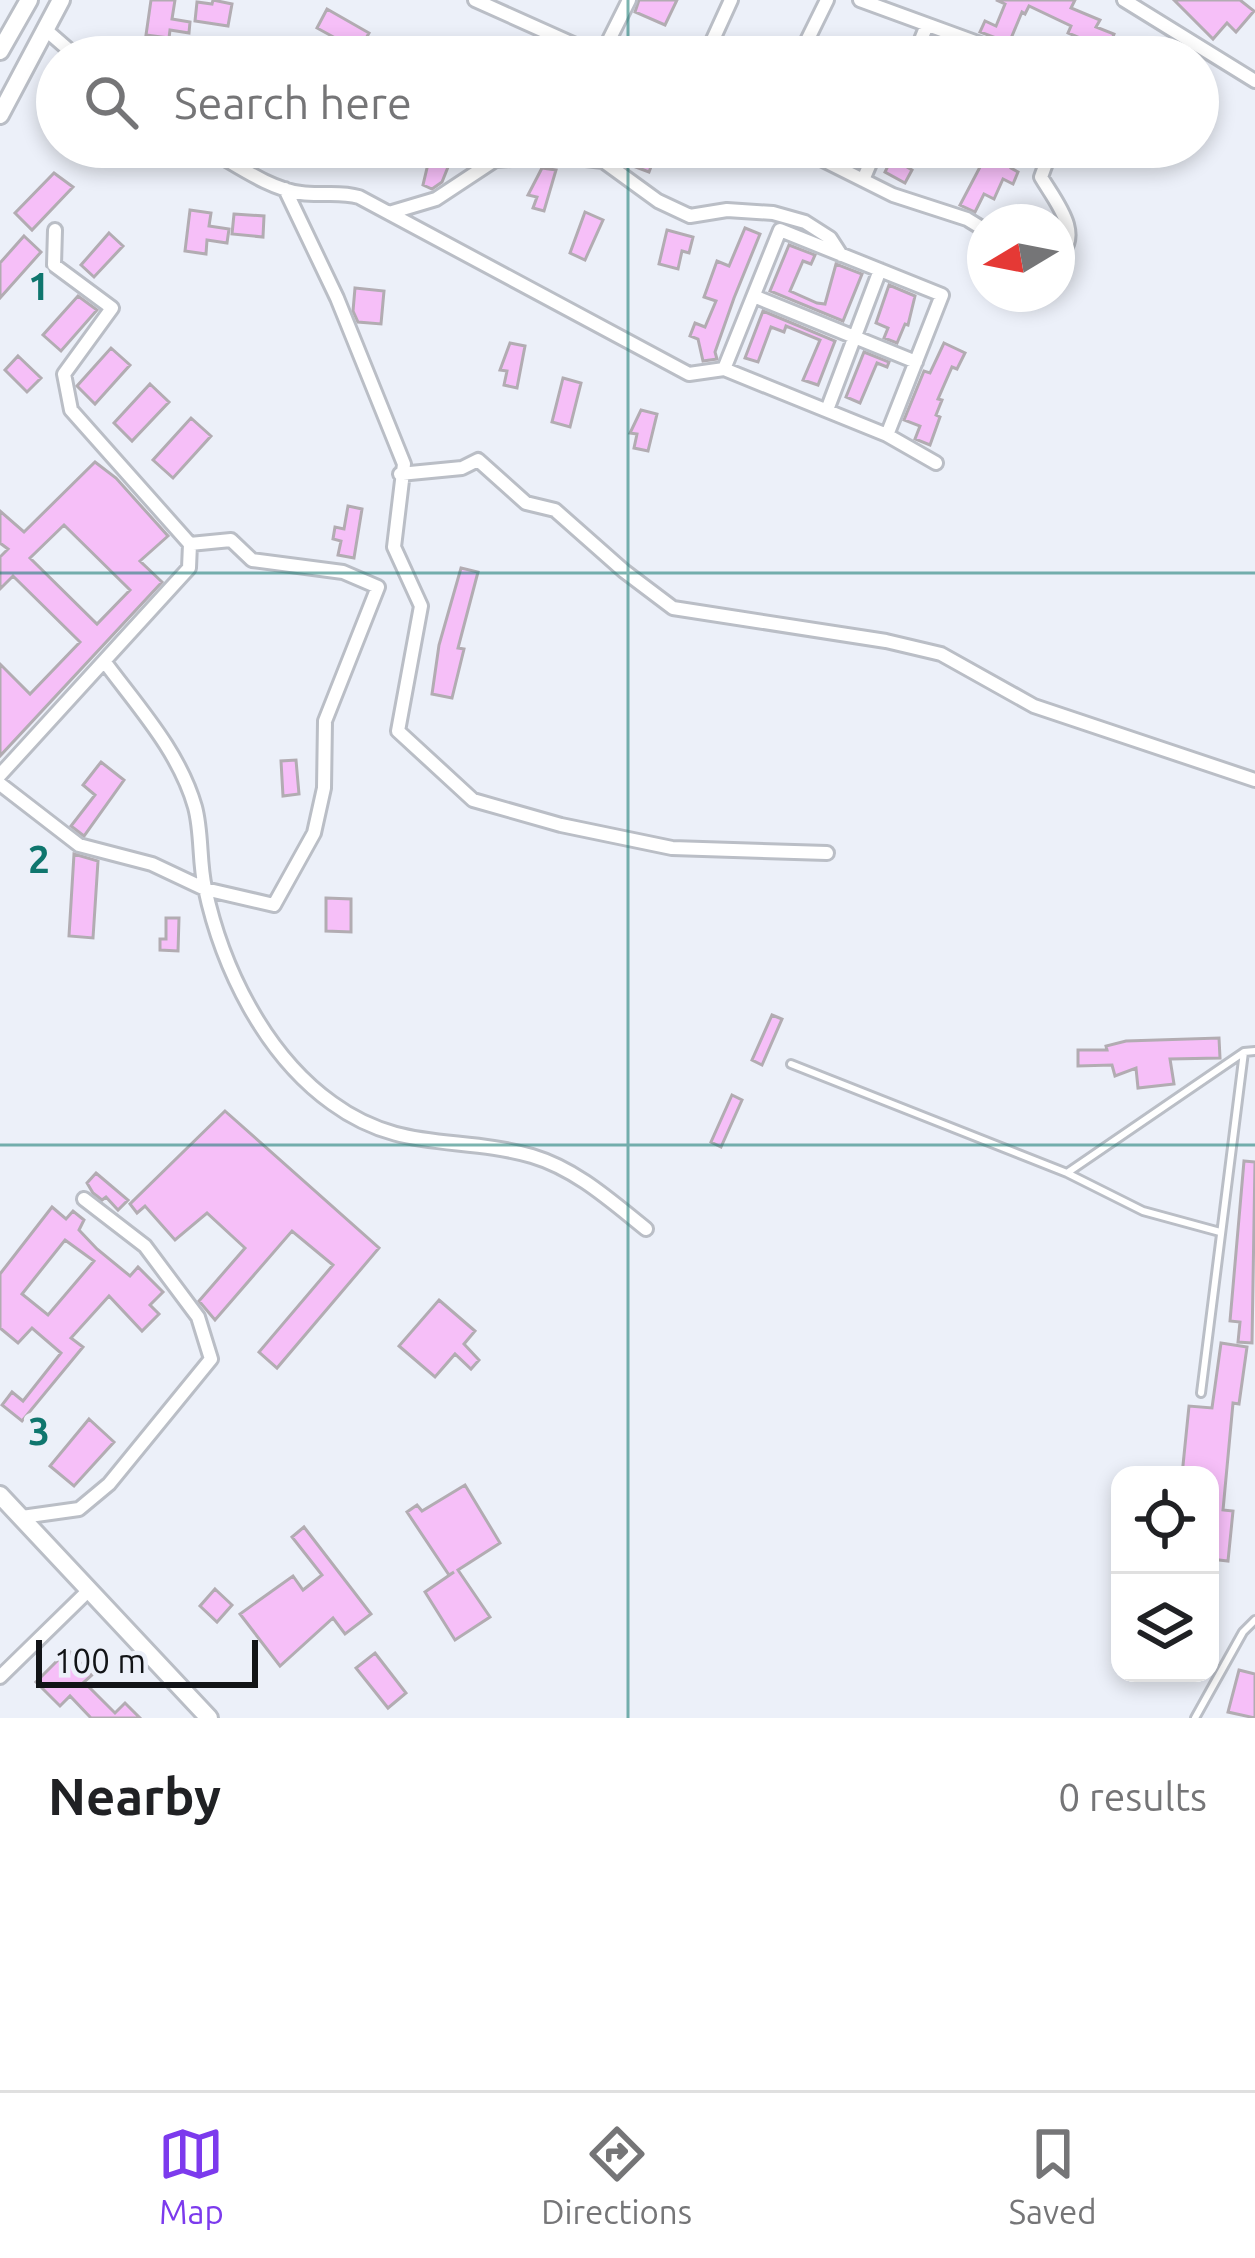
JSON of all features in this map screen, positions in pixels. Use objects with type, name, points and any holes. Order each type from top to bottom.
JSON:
[{"type":"street","points":[[0,51],[29,0]]},
{"type":"street","points":[[43,36],[61,0]]},
{"type":"street","points":[[612,36],[629,0]]},
{"type":"street","points":[[715,36],[731,0]]},
{"type":"street","points":[[809,36],[826,0]]},
{"type":"street","points":[[860,0],[958,36]]},
{"type":"street","points":[[1124,0],[1182,36]]},
{"type":"street","points":[[478,1],[556,36]]},
{"type":"street","points":[[923,36],[927,25]]},
{"type":"street","points":[[46,30],[53,36]]},
{"type":"street","points":[[0,116],[36,49]]},
{"type":"street","points":[[1219,59],[1255,81]]},
{"type":"street","points":[[244,168],[303,194],[339,191],[389,213],[689,374],[724,369],[887,435],[935,463]]},
{"type":"street","points":[[389,213],[436,199],[483,168]]},
{"type":"street","points":[[613,168],[658,201],[690,216],[728,209],[805,222],[830,238],[841,255]]},
{"type":"street","points":[[839,168],[893,195],[967,219]]},
{"type":"street","points":[[863,180],[868,168]]},
{"type":"street","points":[[1044,168],[1041,177],[1056,204]]},
{"type":"street","points":[[285,189],[337,298],[404,464],[394,548],[421,606],[398,731],[473,800],[561,825],[672,848],[826,853]]},
{"type":"street","points":[[0,775],[189,568],[190,544],[71,410],[64,374],[112,308],[55,265],[55,230]]},
{"type":"street","points":[[724,369],[780,230],[943,295],[887,435]]},
{"type":"street","points":[[826,410],[880,270]]},
{"type":"street","points":[[756,297],[916,362]]},
{"type":"street","points":[[400,475],[462,468],[478,460],[526,503],[555,509],[623,571],[673,608],[941,654],[1034,706],[1255,780]]},
{"type":"street","points":[[0,784],[79,845],[152,864],[205,889],[274,905],[314,833],[324,788],[325,722],[378,587],[343,572],[252,560],[231,540],[190,544]]},
{"type":"street","points":[[104,661],[173,754],[196,809],[205,889],[227,957],[267,1040],[330,1102],[384,1134],[532,1156],[588,1182],[646,1229]]},
{"type":"street","points":[[22,1517],[80,1509],[109,1484],[211,1359],[198,1318],[146,1246],[84,1198]]},
{"type":"street","points":[[0,1495],[209,1718]]},
{"type":"street","points":[[0,1677],[88,1591]]},
{"type":"lane","points":[[1067,1174],[1244,1052],[1255,1051]]},
{"type":"lane","points":[[1201,1394],[1244,1052]]},
{"type":"lane","points":[[791,1064],[1067,1174],[1143,1211],[1222,1232]]},
{"type":"lane","points":[[1195,1718],[1243,1632],[1255,1620]]},
{"type":"building","points":[[151,0],[175,0],[172,19],[190,22],[189,33],[170,30],[169,36],[146,35]]},
{"type":"building","points":[[213,0],[232,4],[228,26],[195,21],[197,2],[212,4]]},
{"type":"building","points":[[639,0],[677,0],[665,25],[635,12]]},
{"type":"building","points":[[996,0],[1075,0],[1071,8],[1100,20],[1096,27],[1114,34],[1075,36],[1068,33],[1071,26],[1029,6],[1012,36],[980,32],[985,21],[996,26],[1005,4]]},
{"type":"building","points":[[1174,0],[1240,0],[1254,11],[1236,32],[1227,23],[1210,36]]},
{"type":"building","points":[[327,9],[369,33],[332,36],[317,28]]},
{"type":"building","points":[[427,168],[448,168],[442,182],[432,189],[423,185]]},
{"type":"building","points":[[542,168],[556,170],[544,211],[533,208],[537,197],[528,195]]},
{"type":"building","points":[[887,168],[912,170],[905,183],[885,172]]},
{"type":"building","points":[[979,168],[1018,172],[1013,184],[1003,179],[994,199],[984,194],[979,204],[967,204],[967,208],[960,205]]},
{"type":"building","points":[[54,173],[73,187],[32,230],[15,213]]},
{"type":"building","points":[[190,210],[211,213],[209,226],[229,229],[227,243],[207,240],[206,254],[185,251]]},
{"type":"building","points":[[585,212],[603,220],[585,260],[570,253]]},
{"type":"building","points":[[234,214],[264,216],[263,237],[232,234]]},
{"type":"building","points":[[745,228],[760,234],[715,352],[717,359],[703,361],[698,339],[690,336],[695,323],[705,327],[716,301],[704,297],[717,261],[729,266]]},
{"type":"building","points":[[667,230],[693,237],[689,253],[682,251],[678,269],[659,264]]},
{"type":"building","points":[[109,233],[123,246],[94,277],[81,265]]},
{"type":"building","points":[[24,236],[41,252],[0,298],[0,263]]},
{"type":"building","points":[[789,245],[815,255],[811,264],[803,261],[790,291],[817,303],[825,304],[836,264],[862,274],[843,321],[770,291]]},
{"type":"building","points":[[889,285],[915,296],[908,325],[897,343],[884,338],[888,328],[876,323]]},
{"type":"building","points":[[355,288],[384,291],[381,324],[358,322],[353,311]]},
{"type":"building","points":[[78,296],[97,310],[61,351],[43,335]]},
{"type":"building","points":[[763,311],[835,341],[818,385],[803,380],[820,340],[786,326],[784,332],[771,327],[758,362],[745,358]]},
{"type":"building","points":[[510,343],[525,346],[517,388],[504,385],[507,371],[500,370]]},
{"type":"building","points":[[944,343],[965,353],[957,369],[952,367],[938,399],[942,400],[936,415],[940,417],[930,445],[915,439],[920,426],[904,420],[924,371],[930,373]]},
{"type":"building","points":[[111,348],[130,365],[95,404],[77,386]]},
{"type":"building","points":[[864,352],[889,362],[887,367],[877,363],[860,403],[846,397]]},
{"type":"building","points":[[18,356],[41,378],[27,392],[5,370]]},
{"type":"building","points":[[563,378],[581,383],[570,427],[552,422]]},
{"type":"building","points":[[150,384],[169,402],[132,441],[114,423]]},
{"type":"building","points":[[641,410],[657,414],[648,451],[634,448],[637,434],[630,433]]},
{"type":"building","points":[[191,418],[211,436],[173,478],[153,460]]},
{"type":"building","points":[[95,462],[116,478],[168,536],[140,561],[162,582],[0,756],[0,664],[30,694],[80,642],[13,576],[0,589],[0,557],[8,549],[0,543],[0,511],[24,532]],"holes":[[[64,525],[130,590],[97,624],[30,558]]]},
{"type":"building","points":[[348,506],[362,509],[354,558],[338,555],[341,541],[333,539],[335,527],[344,529]]},
{"type":"building","points":[[461,568],[478,572],[458,648],[464,649],[452,698],[432,694],[439,645]]},
{"type":"building","points":[[296,760],[299,794],[283,796],[281,761]]},
{"type":"building","points":[[101,762],[124,780],[84,836],[71,826],[95,795],[83,785]]},
{"type":"building","points":[[74,854],[98,861],[93,938],[69,936]]},
{"type":"building","points":[[326,898],[351,899],[351,932],[326,931]]},
{"type":"building","points":[[166,918],[179,918],[178,951],[160,950],[160,939],[166,939]]},
{"type":"building","points":[[772,1015],[782,1019],[762,1065],[752,1060]]},
{"type":"building","points":[[1219,1038],[1220,1058],[1170,1059],[1174,1084],[1138,1088],[1136,1068],[1115,1076],[1112,1065],[1078,1066],[1078,1050],[1107,1050],[1106,1046],[1126,1041]]},
{"type":"building","points":[[732,1095],[742,1100],[721,1147],[711,1142]]},
{"type":"building","points":[[225,1111],[379,1248],[277,1368],[259,1352],[333,1265],[292,1231],[215,1320],[199,1301],[245,1248],[207,1213],[175,1240],[145,1206],[137,1213],[130,1204]]},
{"type":"building","points":[[1244,1161],[1255,1162],[1252,1343],[1238,1342],[1240,1322],[1230,1321]]},
{"type":"building","points":[[96,1173],[128,1200],[118,1210],[106,1197],[102,1200],[93,1193],[87,1183]]},
{"type":"building","points":[[52,1207],[66,1219],[73,1211],[84,1220],[79,1230],[97,1249],[130,1276],[138,1267],[163,1292],[150,1305],[159,1314],[142,1331],[109,1296],[71,1338],[83,1347],[22,1421],[2,1405],[12,1392],[23,1401],[61,1353],[32,1328],[18,1343],[0,1328],[0,1274]],"holes":[[[65,1240],[94,1261],[48,1315],[22,1294]]]},
{"type":"building","points":[[439,1300],[475,1331],[464,1344],[479,1360],[471,1369],[455,1354],[435,1377],[399,1346]]},
{"type":"building","points":[[1221,1343],[1247,1347],[1239,1404],[1233,1403],[1223,1510],[1233,1511],[1228,1561],[1219,1560],[1219,1466],[1183,1466],[1189,1406],[1212,1408]]},
{"type":"building","points":[[89,1419],[114,1442],[74,1486],[50,1466]]},
{"type":"building","points":[[465,1485],[500,1543],[458,1570],[490,1617],[455,1640],[425,1592],[454,1572],[449,1575],[407,1512],[417,1505],[422,1511]]},
{"type":"building","points":[[304,1527],[371,1614],[345,1634],[333,1618],[280,1666],[240,1614],[293,1576],[303,1590],[322,1575],[292,1537]]},
{"type":"building","points":[[215,1589],[232,1605],[217,1622],[200,1606]]},
{"type":"building","points":[[68,1650],[92,1675],[84,1682],[115,1713],[125,1703],[140,1718],[91,1718],[70,1696],[60,1706],[36,1682]]},
{"type":"building","points":[[375,1653],[406,1693],[388,1708],[356,1668]]},
{"type":"building","points":[[1239,1670],[1255,1674],[1255,1718],[1228,1712]]}]
